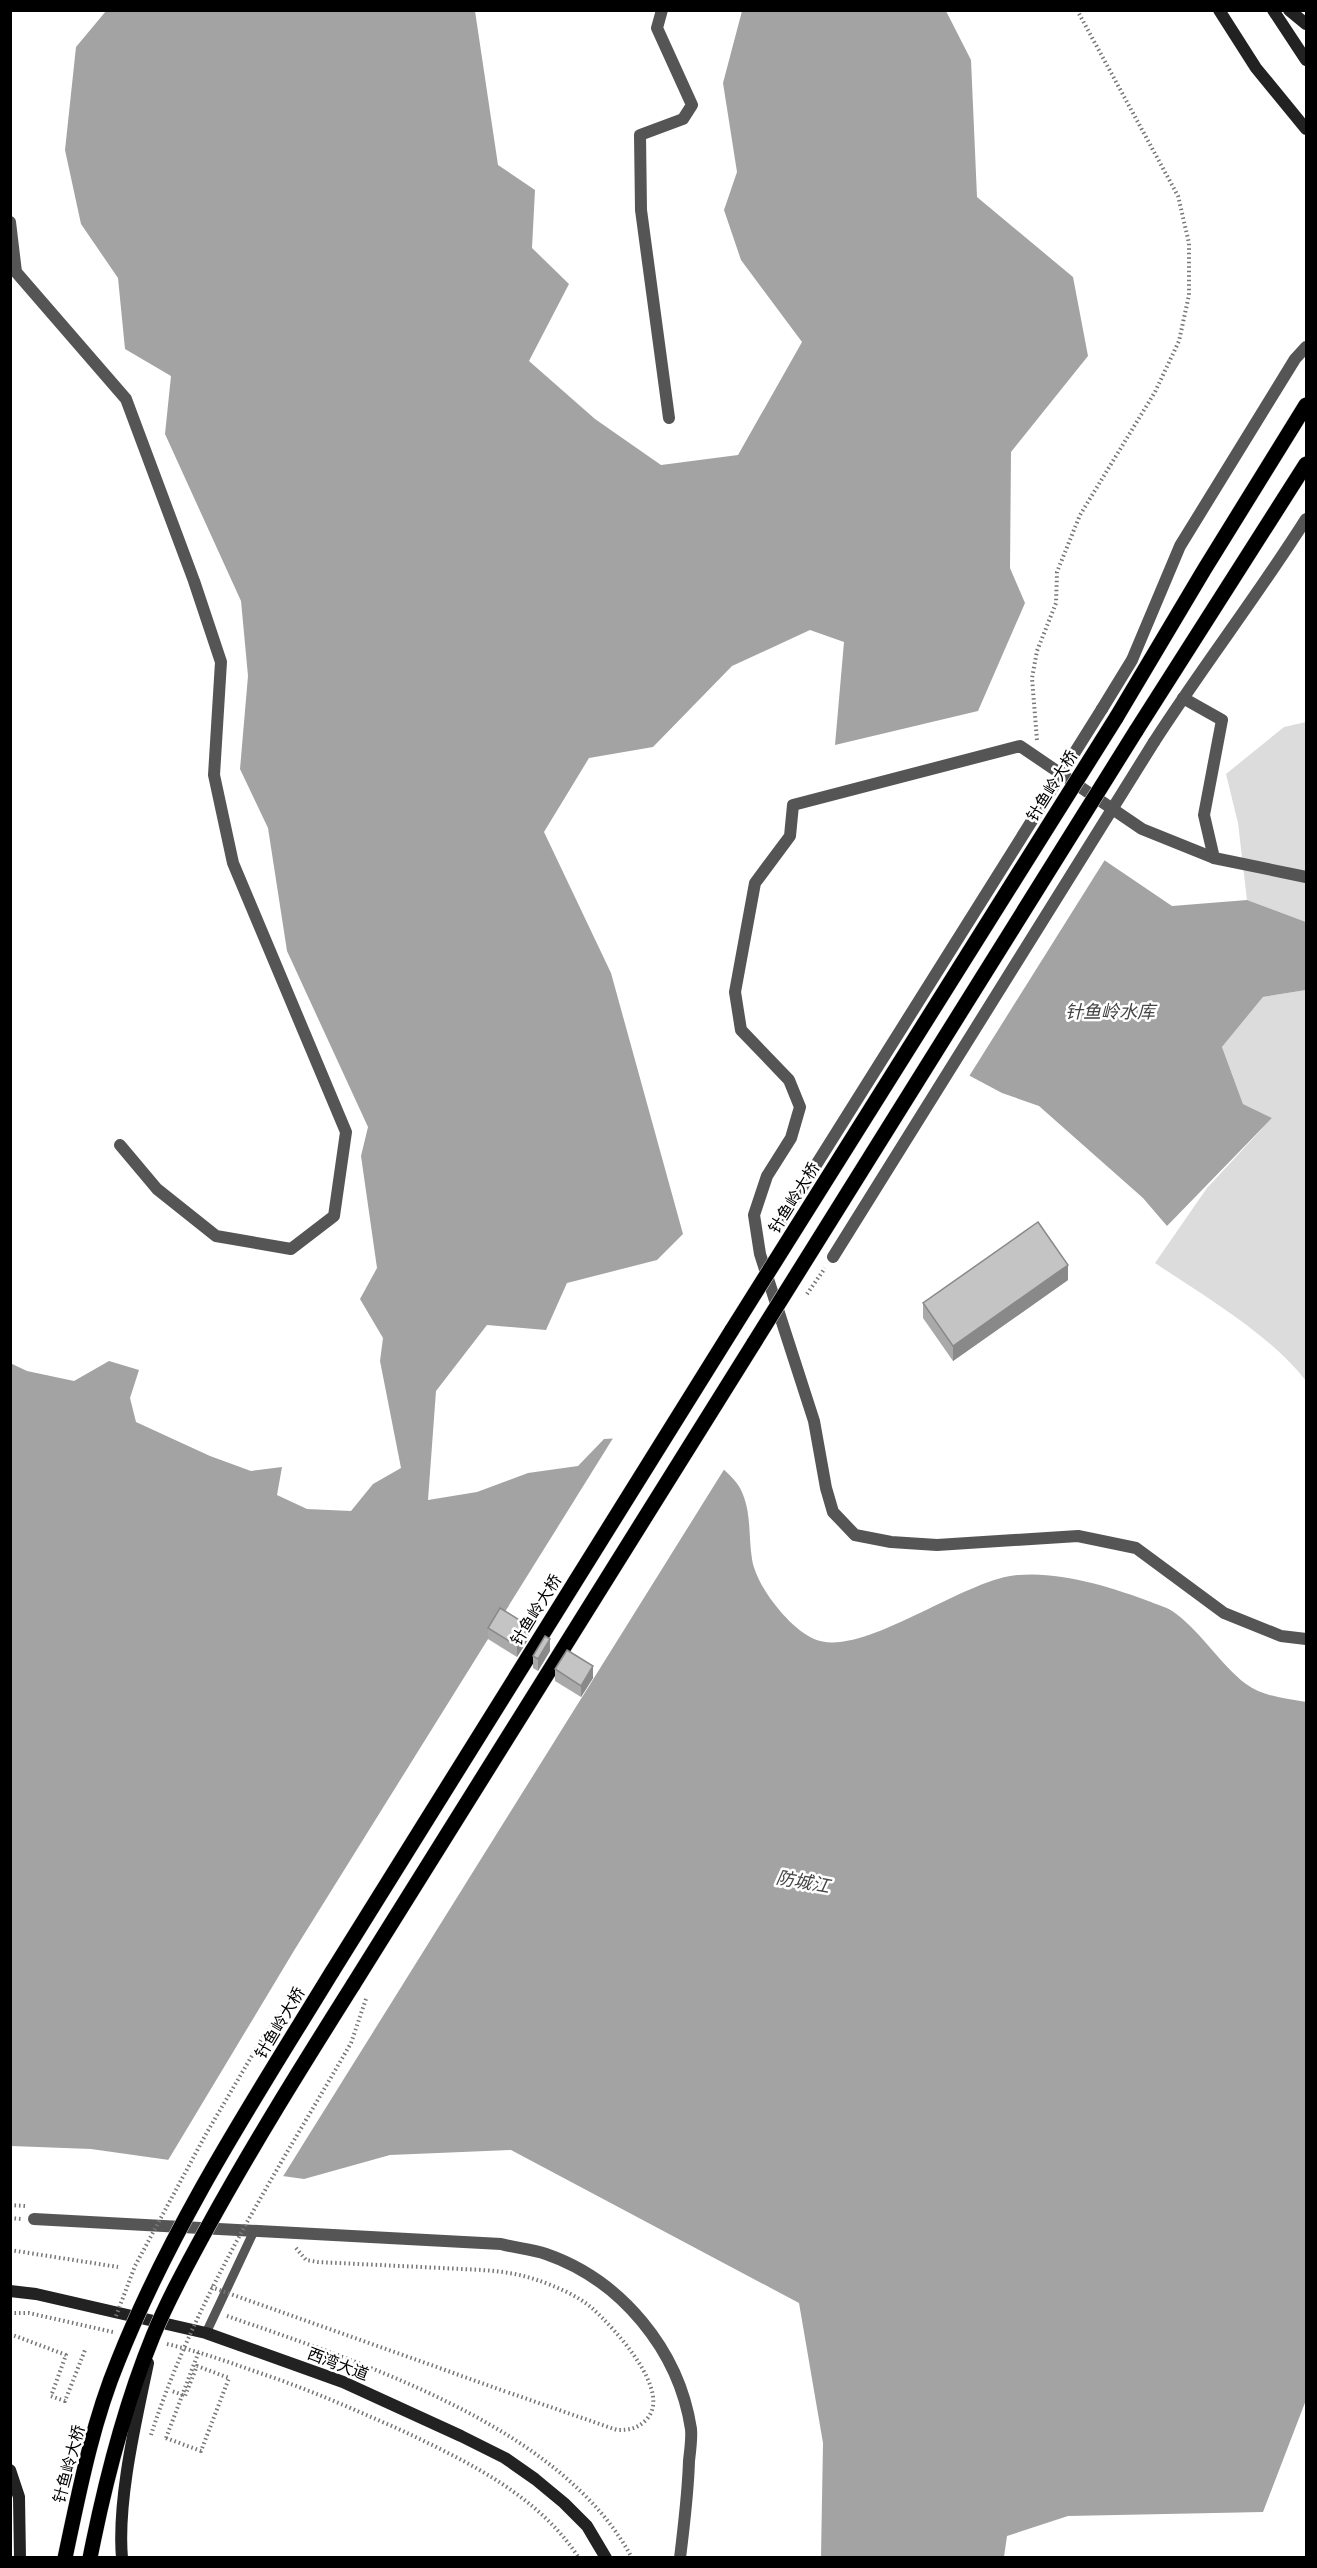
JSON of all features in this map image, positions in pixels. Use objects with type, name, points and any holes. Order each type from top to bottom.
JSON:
[{"type":"main road","points":[[1219,10],[1256,68],[1306,129]]},
{"type":"main road","points":[[1273,10],[1306,60]]},
{"type":"main road","points":[[1289,10],[1306,24]]},
{"type":"main road","name":"针鱼岭大桥","points":[[65,2558],[82,2474],[117,2362],[156,2272],[226,2145],[400,1862],[1116,718],[1306,405]]},
{"type":"main road","points":[[122,2558],[121,2542],[128,2475],[159,2339],[177,2283],[246,2157],[1136,731],[1306,464]]},
{"type":"main road","name":"西湾大道","points":[[10,2291],[36,2294],[206,2333],[343,2382],[505,2458],[536,2479],[564,2503],[587,2526],[606,2558]]},
{"type":"main road","points":[[90,2558],[105,2479],[139,2371],[159,2339]]},
{"type":"main road","points":[[10,2470],[19,2497],[20,2558]]},
{"type":"street","points":[[662,10],[657,28],[692,105],[683,118],[640,135],[641,210],[669,418]]},
{"type":"street","points":[[10,222],[16,272],[126,399],[194,580],[221,662],[214,775],[233,863],[346,1132],[334,1216],[291,1249],[216,1236],[157,1189],[120,1145]]},
{"type":"street","points":[[779,1224],[1132,660],[1180,546],[1295,359],[1306,347]]},
{"type":"street","points":[[833,1257],[1154,742],[1264,586],[1306,519]]},
{"type":"street","points":[[1183,698],[1222,720],[1204,815],[1214,858]]},
{"type":"street","points":[[1306,878],[1214,858],[1142,829],[1038,756],[1020,746],[793,805],[790,836],[755,883],[735,992],[741,1030],[789,1080],[800,1107],[791,1138],[767,1176],[754,1215],[760,1254],[814,1421],[826,1488],[833,1512],[855,1535],[891,1542],[937,1545],[1078,1536],[1136,1548],[1224,1613],[1281,1636],[1306,1639]]},
{"type":"street","points":[[34,2219],[501,2244],[545,2254],[580,2269],[609,2288],[648,2327],[675,2372],[691,2430],[687,2504],[680,2558]]},
{"type":"lane","points":[[206,2333],[254,2231]]},
{"type":"path","points":[[1038,756],[1032,678],[1037,651],[1056,603],[1057,572],[1080,515],[1155,392],[1179,341],[1189,295],[1189,243],[1178,196],[1077,10]]},
{"type":"path","points":[[149,2445],[184,2346],[211,2287],[351,2043],[368,1995]]},
{"type":"path","points":[[211,2287],[617,2430],[630,2430],[649,2417],[654,2403],[651,2385],[627,2344],[592,2307],[566,2293],[537,2280],[504,2271],[306,2260],[297,2250],[292,2233]]},
{"type":"path","points":[[10,2250],[118,2267]]},
{"type":"path","points":[[10,2313],[29,2313],[120,2334]]},
{"type":"path","points":[[172,2391],[185,2396],[197,2366],[229,2378],[201,2451],[166,2438],[199,2351],[206,2333]]},
{"type":"path","points":[[10,2334],[66,2355],[51,2396],[65,2401],[84,2349]]},
{"type":"path","points":[[159,2339],[199,2351],[334,2400],[450,2453],[493,2477],[522,2498],[571,2545],[579,2558]]},
{"type":"shaded area","points":[[1306,722],[1306,922],[1247,900],[1238,823],[1226,774],[1284,727]]},
{"type":"shaded area","points":[[1306,990],[1306,1381],[1275,1348],[1256,1332],[1155,1263],[1207,1188],[1272,1118],[1243,1104],[1222,1047],[1263,997]]},
{"type":"water","name":"防城江","points":[[106,11],[475,11],[498,165],[535,190],[532,248],[569,284],[529,361],[595,419],[661,465],[738,455],[802,342],[741,260],[724,210],[737,172],[723,83],[742,11],[946,11],[971,60],[977,197],[1073,277],[1088,356],[1011,452],[1010,568],[1025,603],[978,711],[835,745],[844,642],[810,630],[732,666],[653,747],[589,758],[544,832],[611,973],[683,1234],[657,1260],[567,1283],[546,1330],[487,1325],[436,1391],[428,1500],[477,1492],[528,1473],[578,1466],[604,1439],[684,1435],[723,1468],[740,1488],[748,1514],[752,1559],[760,1581],[784,1616],[804,1634],[814,1639],[834,1642],[858,1638],[885,1629],[996,1579],[1018,1575],[1051,1575],[1103,1586],[1170,1610],[1185,1621],[1246,1684],[1267,1694],[1306,1702],[1306,2400],[1263,2512],[1068,2516],[1007,2536],[1004,2557],[821,2557],[823,2443],[799,2303],[511,2150],[390,2155],[304,2179],[91,2149],[11,2146],[10,1363],[27,1371],[74,1381],[109,1361],[139,1370],[130,1398],[136,1422],[210,1456],[251,1471],[282,1467],[277,1495],[307,1509],[351,1511],[373,1484],[401,1468],[380,1361],[383,1338],[360,1299],[377,1268],[361,1156],[368,1127],[287,951],[268,828],[240,769],[248,676],[241,601],[165,434],[171,376],[125,349],[118,278],[81,224],[65,150],[76,47]]},
{"type":"water","name":"针鱼岭水库","points":[[1076,841],[1172,906],[1247,900],[1306,922],[1306,990],[1263,997],[1222,1047],[1243,1104],[1272,1118],[1167,1226],[1143,1198],[1039,1106],[1002,1093],[942,1061]]},
{"type":"pier","points":[[1077,838],[1106,858],[968,1078],[941,1063],[940,1059]]},
{"type":"pier","points":[[685,1432],[725,1468],[282,2178],[167,2162],[295,1949],[615,1435]]},
{"type":"building","points":[[1038,1222],[1068,1265],[953,1346],[923,1303]]},
{"type":"building","points":[[500,1608],[529,1626],[517,1646],[488,1628]]},
{"type":"building","points":[[545,1636],[550,1639],[538,1659],[533,1656]]},
{"type":"building","points":[[567,1650],[593,1666],[581,1686],[555,1669]]}]
